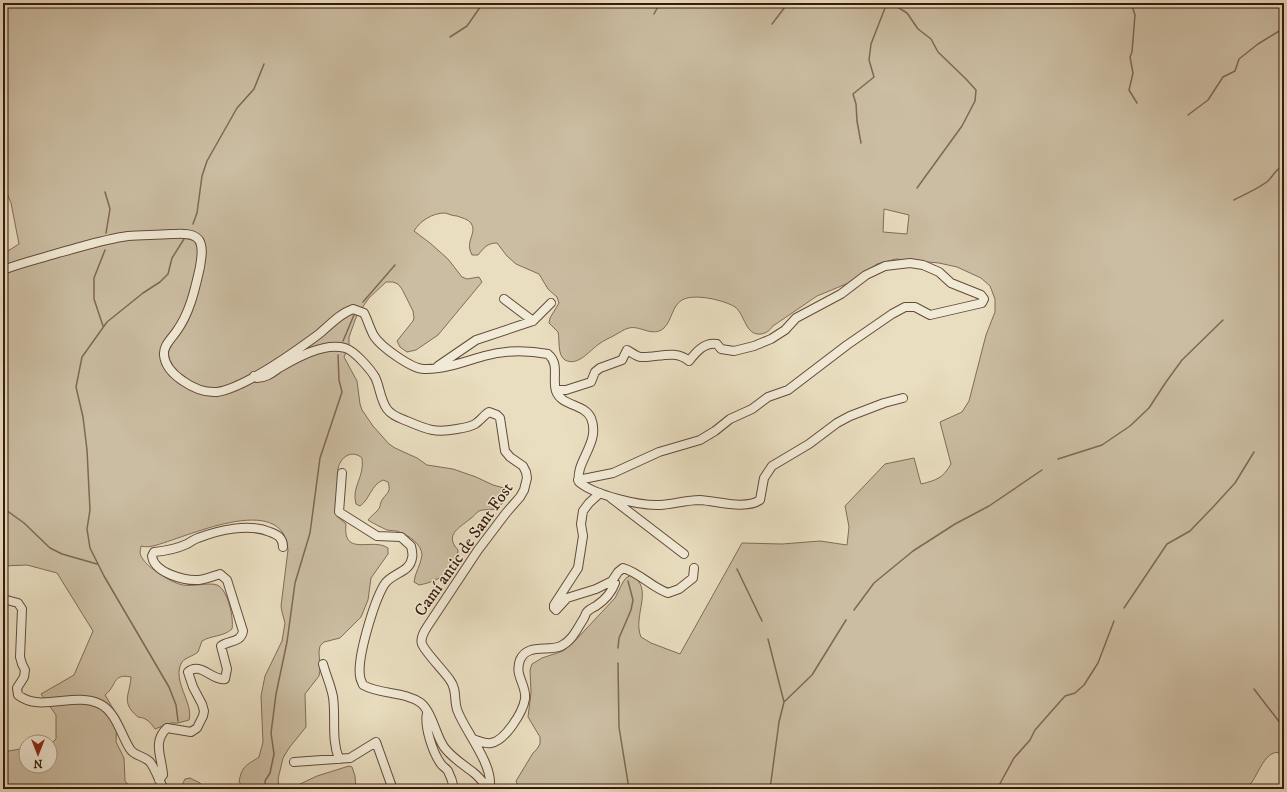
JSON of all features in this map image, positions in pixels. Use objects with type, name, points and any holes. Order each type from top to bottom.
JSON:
[{"type":"street","points":[[3,270],[84,246],[127,236],[153,234],[185,234],[193,236],[199,240],[202,248],[202,257],[195,287],[181,324],[166,346],[164,354],[166,363],[170,370],[183,381],[204,391],[218,392],[230,388],[254,376],[308,342],[344,313],[353,309],[364,314],[373,335],[383,346],[418,369],[434,369],[486,355],[512,351],[548,354],[552,357],[555,366],[556,390],[559,397],[565,402],[584,409],[592,424],[591,446],[579,470],[578,482],[582,486],[604,495],[646,504],[660,505],[694,500],[725,504],[755,504],[760,500],[764,478],[772,466],[809,444],[837,423],[850,416],[884,403],[903,398]]},
{"type":"street","points":[[556,390],[575,388],[591,382],[595,372],[600,368],[622,360],[627,350],[640,357],[671,354],[684,357],[689,361],[698,350],[710,343],[717,344],[721,349],[734,352],[754,346],[771,339],[785,330],[796,318],[841,294],[866,275],[885,266],[910,263],[923,265],[939,272],[950,283],[981,295],[984,299],[982,303],[930,315],[915,307],[905,307],[892,314],[847,345],[788,390],[768,397],[752,409],[730,419],[700,440],[659,452],[613,473],[578,480]]},
{"type":"street","points":[[504,299],[533,321]]},
{"type":"street","points":[[434,369],[476,340],[533,321],[551,303]]},
{"type":"street","name":"Camí antic de Sant Fost","points":[[254,376],[257,378],[267,376],[293,360],[310,352],[330,347],[343,347],[350,350],[375,378],[380,396],[387,410],[397,417],[421,427],[440,432],[463,428],[474,424],[489,412],[500,418],[505,451],[507,455],[523,466],[526,472],[527,478],[524,490],[478,550],[427,627],[421,642],[454,686],[458,711],[473,739],[481,746]]},
{"type":"street","points":[[342,473],[339,512],[377,536],[401,537],[411,546],[412,559],[406,570],[396,574],[385,583],[372,616],[361,652],[360,675],[363,685],[372,689],[408,696],[422,704],[428,712],[443,746],[476,774],[486,787],[490,784],[490,776],[481,746],[501,738],[521,712],[525,698],[525,691],[519,677],[520,660],[524,654],[532,650],[559,647],[569,642],[588,610],[609,596],[615,583],[612,581]]},
{"type":"street","points":[[604,495],[684,554]]},
{"type":"street","points":[[604,495],[589,503],[582,511],[581,524],[583,536],[578,568],[554,605],[556,610],[567,598],[612,581],[618,572],[623,568],[631,570],[657,590],[668,593],[679,588],[693,578],[694,568]]},
{"type":"street","points":[[159,780],[163,775],[159,741],[162,733],[168,728],[190,732],[197,728],[203,716],[204,710],[202,704],[193,687],[188,672],[192,668],[197,668],[220,680],[225,679],[227,670],[221,646],[225,643],[239,639],[243,631],[227,580],[224,576],[220,574],[197,580],[176,576],[158,568],[152,561],[154,552],[175,549],[197,538],[235,527],[263,528],[281,537],[283,547]]},
{"type":"street","points":[[3,599],[18,603],[22,608],[20,657],[25,670],[24,677],[17,688],[18,695],[30,702],[72,700],[100,704],[110,713],[131,751],[150,761],[164,789]]},
{"type":"street","points":[[324,664],[332,697],[335,749],[339,759]]},
{"type":"street","points":[[428,712],[429,737],[442,765],[448,770],[454,789]]},
{"type":"street","points":[[294,762],[350,758],[376,742],[394,789]]},
{"type":"shaded area","points":[[3,3],[1284,3],[1284,755],[1273,753],[1269,756],[1251,783],[1244,789],[519,789],[516,781],[540,744],[540,737],[528,717],[531,693],[530,670],[532,664],[542,658],[563,651],[572,644],[615,598],[626,578],[631,575],[638,581],[641,587],[642,603],[639,629],[641,637],[651,643],[680,654],[742,543],[782,544],[820,541],[847,545],[849,527],[845,506],[885,464],[914,458],[921,484],[935,480],[945,472],[951,464],[940,422],[962,412],[969,401],[986,335],[995,312],[995,299],[990,286],[981,278],[957,267],[939,263],[896,259],[877,264],[851,282],[817,296],[763,334],[756,334],[752,332],[748,328],[738,310],[730,304],[709,298],[687,298],[682,300],[676,306],[667,325],[660,331],[651,332],[638,328],[623,330],[601,343],[584,357],[570,362],[562,358],[559,347],[558,332],[549,323],[550,318],[559,303],[557,297],[548,289],[539,274],[516,264],[507,256],[497,243],[488,245],[478,255],[472,255],[469,246],[473,230],[471,223],[468,220],[457,216],[440,213],[427,218],[414,231],[448,259],[462,277],[467,279],[479,277],[482,282],[438,335],[416,350],[407,352],[400,347],[397,341],[413,321],[413,311],[398,284],[386,282],[369,298],[357,315],[344,357],[357,381],[362,410],[373,426],[389,444],[417,458],[427,465],[453,469],[504,488],[502,504],[496,509],[479,511],[458,529],[452,540],[458,550],[457,557],[450,570],[433,581],[419,585],[414,582],[422,555],[417,544],[403,533],[387,530],[368,520],[379,509],[381,502],[389,491],[388,482],[383,480],[379,482],[360,506],[356,504],[355,492],[362,471],[362,458],[358,455],[351,454],[341,461],[338,469],[337,516],[346,524],[346,534],[349,541],[360,545],[382,545],[388,548],[388,554],[371,578],[368,600],[361,617],[340,638],[324,642],[320,646],[319,676],[305,694],[306,727],[283,758],[278,779],[279,787],[284,789],[246,789],[239,782],[243,769],[259,757],[263,742],[261,696],[265,676],[282,641],[285,623],[281,606],[288,550],[282,532],[269,523],[251,520],[230,522],[153,546],[141,546],[140,553],[146,563],[158,573],[172,581],[183,585],[217,585],[224,592],[231,612],[232,629],[229,632],[202,641],[198,652],[185,659],[179,669],[181,684],[190,713],[189,720],[171,723],[155,729],[152,724],[144,718],[138,717],[132,712],[127,698],[131,677],[121,677],[115,681],[105,695],[117,715],[116,742],[124,758],[125,781],[132,789],[3,789],[3,752],[18,749],[18,774],[58,774],[58,734],[56,734],[56,715],[41,694],[74,675],[93,631],[57,573],[27,565],[3,566],[3,254],[19,244],[11,203],[3,184]],"holes":[[[884,209],[909,215],[907,234],[883,232]]]},
{"type":"shaded area","points":[[349,766],[352,767],[355,776],[356,789],[285,789],[317,776]]},
{"type":"shaded area","points":[[190,778],[200,783],[205,789],[182,789],[185,779]]},
{"type":"waterway","points":[[450,37],[467,26],[483,3]]},
{"type":"waterway","points":[[654,14],[660,3]]},
{"type":"waterway","points":[[861,143],[856,104],[853,94],[874,77],[869,60],[871,44],[885,8],[885,3]]},
{"type":"waterway","points":[[896,3],[899,8],[907,13],[918,29],[931,39],[938,52],[976,90],[975,101],[962,126],[917,188]]},
{"type":"waterway","points":[[1131,3],[1135,15],[1132,52],[1130,57],[1133,73],[1129,90],[1137,103]]},
{"type":"waterway","points":[[772,24],[785,7]]},
{"type":"waterway","points":[[1188,115],[1208,100],[1223,77],[1235,71],[1239,59],[1258,44],[1284,28]]},
{"type":"waterway","points":[[193,224],[197,213],[202,176],[207,161],[237,108],[254,89],[264,64]]},
{"type":"waterway","points":[[1234,200],[1264,184],[1277,170],[1284,166]]},
{"type":"waterway","points":[[105,192],[110,209],[106,233]]},
{"type":"waterway","points":[[178,721],[176,705],[169,687],[104,576],[90,548],[87,529],[90,510],[87,450],[83,417],[76,387],[82,357],[107,322],[143,293],[160,282],[168,274],[172,258],[184,239]]},
{"type":"waterway","points":[[103,326],[94,299],[94,278],[105,250]]},
{"type":"waterway","points":[[363,302],[395,265]]},
{"type":"waterway","points":[[343,341],[354,315]]},
{"type":"waterway","points":[[1058,459],[1102,445],[1130,426],[1149,408],[1182,360],[1223,320]]},
{"type":"waterway","points":[[266,789],[265,781],[270,773],[274,754],[271,733],[276,694],[287,642],[295,583],[310,533],[320,458],[342,392],[339,380],[338,355]]},
{"type":"waterway","points":[[1124,608],[1167,544],[1190,531],[1214,506],[1235,483],[1254,452]]},
{"type":"waterway","points":[[854,610],[874,583],[913,551],[955,524],[989,506],[1042,470]]},
{"type":"waterway","points":[[3,508],[24,523],[50,548],[62,554],[97,564]]},
{"type":"waterway","points":[[737,569],[762,621]]},
{"type":"waterway","points":[[618,648],[619,638],[631,610],[633,600],[628,581]]},
{"type":"waterway","points":[[770,789],[779,722],[784,702],[812,675],[846,620]]},
{"type":"waterway","points":[[997,789],[1014,758],[1030,740],[1035,730],[1065,696],[1075,693],[1084,685],[1098,663],[1114,621]]},
{"type":"waterway","points":[[768,639],[784,702]]},
{"type":"waterway","points":[[618,663],[619,727],[629,789]]},
{"type":"waterway","points":[[1254,689],[1284,728]]}]
